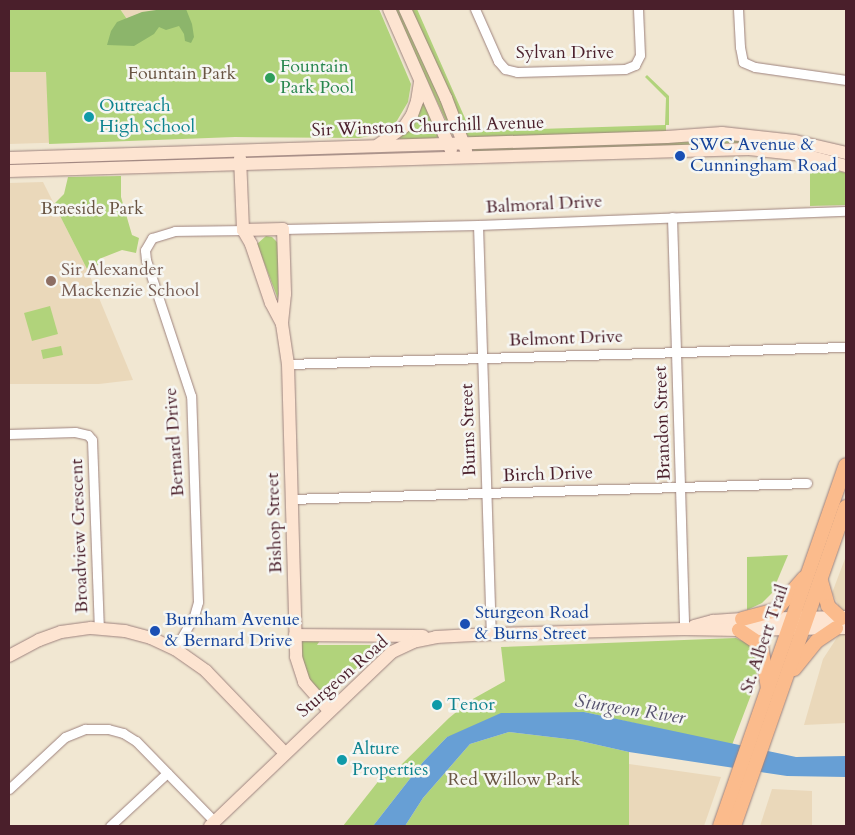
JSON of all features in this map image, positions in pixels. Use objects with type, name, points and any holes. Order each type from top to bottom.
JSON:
[{"type":"main road","points":[[389,9],[454,157]]},
{"type":"main road","points":[[405,9],[468,157]]},
{"type":"main road","points":[[375,146],[404,127],[412,115],[417,101],[420,80]]},
{"type":"main road","name":"Sir Winston Churchill Avenue","points":[[9,158],[667,137],[722,133],[795,141],[846,152]]},
{"type":"main road","name":"Sir Winston Churchill Avenue","points":[[9,171],[749,149],[804,155],[846,166]]},
{"type":"main road","name":"Bishop Street","points":[[240,150],[243,230],[251,244],[271,303],[282,324]]},
{"type":"main road","name":"Bishop Street","points":[[283,229],[285,294],[282,324],[288,364],[290,499],[296,657],[301,676],[312,694],[329,710]]},
{"type":"main road","name":"Balmoral Drive","points":[[243,230],[283,229]]},
{"type":"main road","name":"St. Albert Trail","points":[[760,731],[785,682],[798,624],[814,577],[846,465]]},
{"type":"main road","name":"St. Albert Trail","points":[[814,577],[846,507]]},
{"type":"main road","points":[[768,688],[761,645],[741,625],[776,610],[814,577],[828,606],[842,623],[816,641],[785,682]]},
{"type":"main road","name":"Sturgeon Road","points":[[213,824],[285,752],[392,652],[413,642],[436,637],[491,634],[684,629],[713,621],[741,625],[842,623]]},
{"type":"main road","name":"St. Albert Trail","points":[[720,826],[743,782],[760,731],[768,688],[798,624]]},
{"type":"main road","points":[[9,656],[39,640],[61,632],[99,627],[138,634],[175,649],[217,681],[285,752]]},
{"type":"main road","points":[[295,636],[395,634],[436,637]]},
{"type":"main road","name":"St. Albert Trail","points":[[738,822],[743,782]]},
{"type":"street","name":"Sylvan Drive","points":[[475,9],[498,60],[505,69],[517,72],[625,68],[635,65],[640,55],[638,9]]},
{"type":"street","points":[[738,9],[740,47],[743,62],[755,67],[846,80]]},
{"type":"street","name":"Balmoral Drive","points":[[283,229],[478,225],[846,211]]},
{"type":"street","name":"Brandon Street","points":[[672,217],[684,629]]},
{"type":"street","name":"Burns Street","points":[[478,225],[491,634]]},
{"type":"street","name":"Bernard Drive","points":[[175,649],[194,616],[198,602],[191,396],[146,260],[145,250],[152,238],[175,232],[243,230]]},
{"type":"street","name":"Belmont Drive","points":[[288,364],[845,348]]},
{"type":"street","name":"Broadview Crescent","points":[[9,434],[75,432],[88,435],[92,440],[99,627]]},
{"type":"street","name":"Birch Drive","points":[[290,499],[807,483]]},
{"type":"street","points":[[9,789],[59,741],[78,731],[108,728],[130,736],[168,773],[213,824]]},
{"type":"street","points":[[110,826],[168,773]]},
{"type":"shaded area","points":[[120,9],[158,9],[129,22]]},
{"type":"shaded area","points":[[9,72],[46,72],[47,83],[140,140],[9,144]]},
{"type":"shaded area","name":"Sir Alexander Mackenzie School","points":[[43,182],[87,269],[133,380],[99,384],[9,384],[9,183]]},
{"type":"shaded area","points":[[846,556],[846,723],[804,725],[823,659],[838,636],[838,604],[832,593]]},
{"type":"shaded area","points":[[629,764],[721,777],[704,826],[629,826]]},
{"type":"shaded area","points":[[772,789],[812,791],[812,826],[760,826]]},
{"type":"green space","name":"Fountain Park","points":[[9,9],[120,9],[129,22],[163,9],[379,9],[411,84],[408,102],[395,124],[380,134],[359,138],[235,137],[49,144],[46,72],[9,72]]},
{"type":"green space","points":[[163,9],[186,9],[192,24],[194,37],[191,43],[185,41],[184,34],[179,26],[166,30],[159,27],[154,34],[134,46],[107,45],[111,31],[117,22],[142,12]]},
{"type":"green space","points":[[394,9],[400,9],[452,126],[453,136]]},
{"type":"green space","points":[[409,9],[417,9],[468,125],[477,131],[665,125],[666,98],[645,77],[647,75],[669,96],[669,125],[666,125],[666,133],[471,138],[466,135]]},
{"type":"green space","points":[[424,100],[439,133],[438,137],[434,139],[400,141],[400,136]]},
{"type":"green space","points":[[730,140],[779,142],[846,157],[846,161],[810,153],[478,152],[468,149]]},
{"type":"green space","points":[[810,164],[846,173],[846,205],[810,206]]},
{"type":"green space","name":"Braeside Park","points":[[121,176],[121,197],[132,235],[139,238],[136,253],[122,250],[99,259],[101,264],[87,269],[54,204],[64,194],[68,177]]},
{"type":"green space","points":[[266,236],[272,237],[278,243],[278,299],[257,244]]},
{"type":"green space","points":[[50,306],[58,334],[32,341],[24,313]]},
{"type":"green space","points":[[61,346],[63,355],[43,359],[41,350]]},
{"type":"green space","points":[[788,555],[772,593],[762,603],[747,610],[747,557]]},
{"type":"green space","points":[[736,638],[755,647],[760,658],[754,687],[732,745],[584,712],[447,737],[423,762],[373,826],[343,826],[388,769],[399,767],[449,718],[471,700],[505,681],[501,647]]},
{"type":"green space","points":[[321,639],[317,645],[381,645],[328,695],[324,695],[307,677],[302,656],[301,640]]},
{"type":"green space","name":"Red Willow Park","points":[[509,732],[576,740],[629,752],[629,826],[405,826],[423,798],[470,744]]},
{"type":"water","points":[[584,712],[796,757],[846,756],[846,777],[787,776],[629,752],[576,740],[509,732],[470,744],[423,798],[405,826],[373,826],[423,762],[447,737],[501,713]]},
{"type":"place","name":"Fountain Park Pool","points":[[270,78]]},
{"type":"place","name":"Outreach High School","points":[[89,117]]},
{"type":"place","name":"SWC Avenue & Cunningham Road","points":[[680,156]]},
{"type":"place","name":"Sir Alexander Mackenzie School","points":[[51,281]]},
{"type":"place","name":"Sturgeon Road & Burns Street","points":[[465,624]]},
{"type":"place","name":"Burnham Avenue & Bernard Drive","points":[[155,631]]},
{"type":"place","name":"Tenor","points":[[437,705]]},
{"type":"place","name":"Alture Properties","points":[[342,760]]},
{"type":"water label","name":"Sturgeon River","points":[[630,710]]}]
